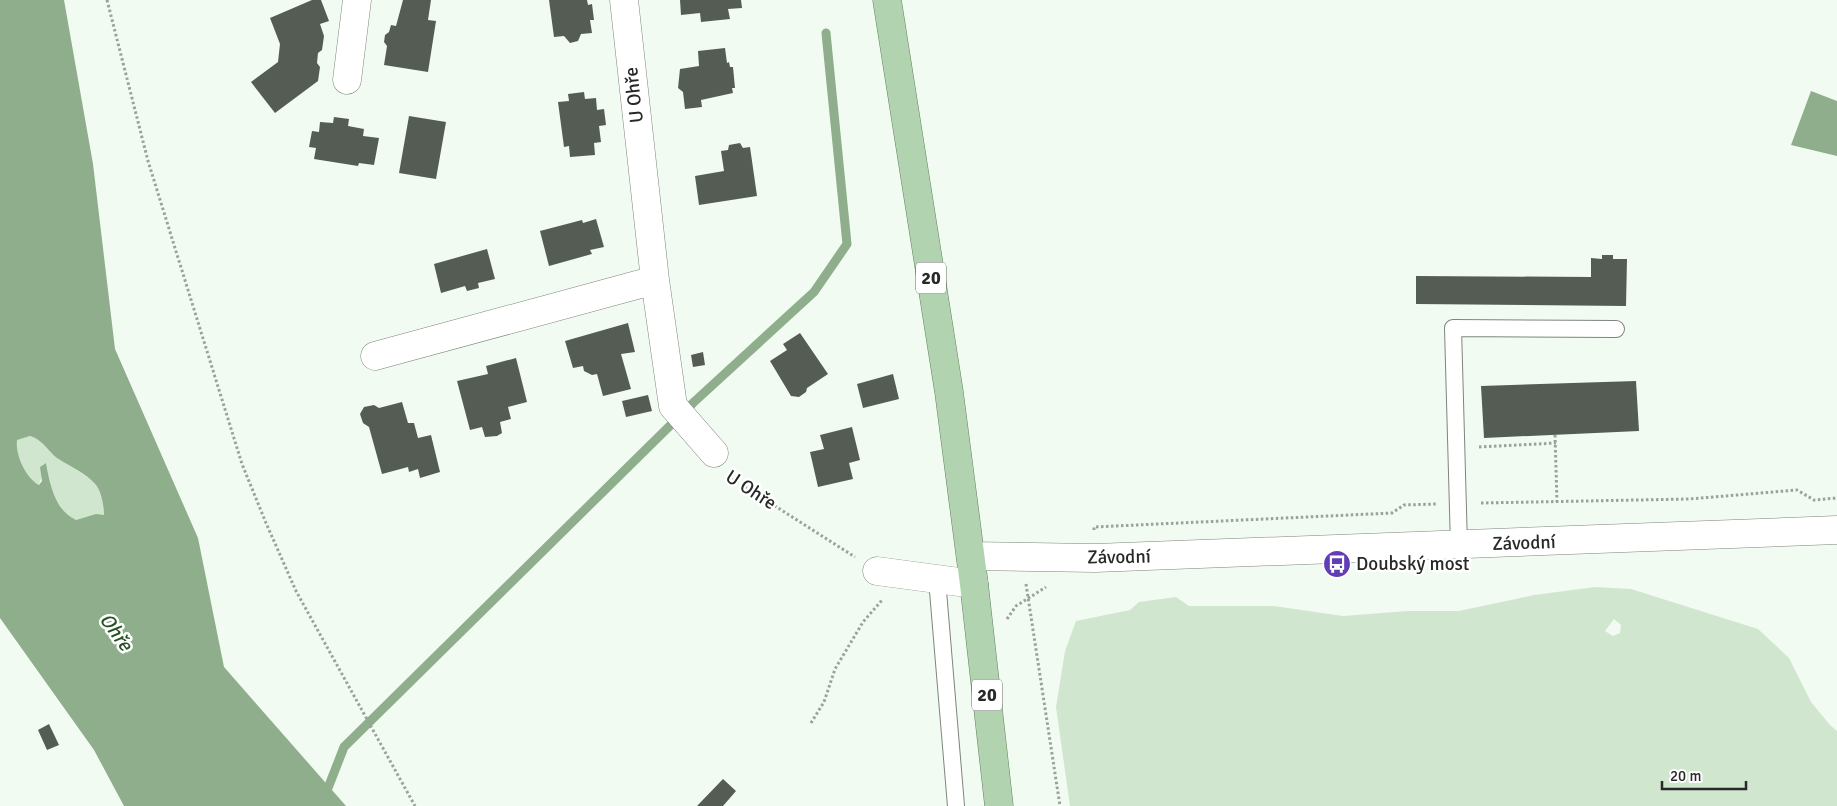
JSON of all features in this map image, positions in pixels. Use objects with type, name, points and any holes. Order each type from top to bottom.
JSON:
[{"type":"main road","name":"20","points":[[887,0],[949,392],[971,556],[999,806]]},
{"type":"street","points":[[347,80],[357,0]]},
{"type":"street","name":"U Ohře","points":[[624,0],[655,280],[679,414],[714,453]]},
{"type":"street","points":[[375,356],[655,280]]},
{"type":"street","name":"Závodní","points":[[971,556],[1095,558],[1459,546],[1837,530]]},
{"type":"street","points":[[877,571],[974,584]]},
{"type":"lane","points":[[1459,546],[1454,328],[1616,329]]},
{"type":"lane","points":[[937,579],[956,806]]},
{"type":"path","points":[[107,0],[148,161],[242,464],[296,591],[415,806]]},
{"type":"path","points":[[1555,435],[1556,502]]},
{"type":"path","points":[[1456,448],[1556,444]]},
{"type":"path","name":"U Ohře","points":[[714,453],[711,458],[716,468],[877,571]]},
{"type":"path","points":[[811,723],[824,702],[835,669],[863,622],[905,575]]},
{"type":"path","points":[[1028,596],[1060,806]]},
{"type":"shaded area","points":[[30,436],[40,441],[59,459],[92,480],[102,499],[104,515],[76,520],[63,510],[58,503],[49,480],[46,463],[39,485],[34,482],[22,466],[16,446],[16,440]]},
{"type":"shaded area","points":[[1595,587],[1631,589],[1758,629],[1789,658],[1811,702],[1837,731],[1837,806],[1070,806],[1056,707],[1065,651],[1076,621],[1130,610],[1139,602],[1176,597],[1189,606],[1274,606],[1343,616],[1407,611],[1459,611],[1534,595]],"holes":[[[1614,619],[1621,625],[1620,633],[1613,636],[1605,631]]]},
{"type":"water","name":"Ohře","points":[[0,0],[64,0],[93,164],[115,349],[198,538],[224,667],[346,806],[124,806],[94,750],[0,618]],"holes":[[[30,436],[41,442],[57,458],[82,473],[96,485],[102,499],[104,515],[96,514],[76,520],[69,516],[58,503],[49,480],[46,463],[40,467],[42,481],[39,485],[34,482],[22,466],[17,446],[17,440]]]},
{"type":"water","points":[[1811,91],[1837,101],[1837,156],[1791,145]]},
{"type":"building","points":[[312,0],[321,0],[329,21],[320,24],[324,36],[322,50],[318,53],[317,63],[320,67],[318,81],[275,113],[251,82],[278,62],[280,44],[270,18]]},
{"type":"building","points":[[403,0],[431,0],[428,20],[436,21],[428,72],[384,65],[387,46],[384,42],[385,35],[389,32],[391,25],[396,26]]},
{"type":"building","points":[[549,0],[587,0],[588,5],[592,4],[594,20],[590,20],[592,33],[581,34],[578,41],[570,43],[564,36],[554,37]]},
{"type":"building","points":[[680,0],[741,0],[742,8],[728,9],[730,19],[701,22],[700,13],[681,15]]},
{"type":"building","points":[[725,48],[727,63],[729,62],[730,67],[733,67],[735,88],[732,88],[733,93],[701,100],[702,107],[685,109],[683,92],[678,88],[680,69],[699,66],[698,51]]},
{"type":"building","points":[[584,92],[585,99],[596,98],[597,110],[604,109],[606,125],[599,126],[601,142],[594,143],[595,155],[570,157],[569,146],[564,147],[558,102],[569,101],[568,94]]},
{"type":"building","points":[[409,116],[446,122],[436,179],[399,173]]},
{"type":"building","points":[[334,117],[349,119],[348,126],[364,129],[363,136],[379,138],[374,165],[359,163],[358,166],[314,159],[316,148],[309,147],[312,131],[319,132],[320,122],[333,123]]},
{"type":"building","points":[[740,143],[743,148],[750,147],[757,196],[699,205],[695,176],[724,171],[721,151],[728,150],[729,145]]},
{"type":"building","points":[[596,219],[604,247],[590,250],[592,254],[549,266],[540,231],[582,220],[583,223]]},
{"type":"building","points":[[487,249],[495,279],[478,283],[479,288],[467,291],[465,286],[441,293],[434,264]]},
{"type":"building","points":[[1602,255],[1613,255],[1613,259],[1627,259],[1626,306],[1416,304],[1416,276],[1591,277],[1591,258],[1602,259]]},
{"type":"building","points":[[628,323],[635,352],[621,354],[631,389],[603,396],[597,374],[592,375],[584,371],[583,366],[573,368],[565,341]]},
{"type":"building","points":[[800,333],[828,374],[807,388],[806,392],[799,397],[791,396],[770,361],[787,350],[783,344]]},
{"type":"building","points":[[703,352],[705,365],[693,367],[691,355]]},
{"type":"building","points":[[516,358],[527,402],[508,407],[511,419],[500,422],[502,433],[497,436],[485,437],[482,427],[470,430],[457,381],[488,374],[486,366]]},
{"type":"building","points":[[893,374],[899,399],[863,408],[857,384]]},
{"type":"building","points":[[1636,381],[1639,431],[1484,438],[1481,386]]},
{"type":"building","points":[[648,395],[652,411],[626,417],[622,401]]},
{"type":"building","points":[[402,402],[408,423],[414,423],[418,438],[431,435],[440,472],[420,478],[418,469],[409,472],[408,467],[382,474],[369,427],[363,423],[360,414],[364,407],[374,405],[379,408]]},
{"type":"building","points":[[852,427],[860,460],[849,463],[853,479],[818,487],[810,452],[824,449],[820,435]]},
{"type":"building","points":[[49,724],[59,745],[47,750],[38,730]]},
{"type":"building","points":[[723,779],[736,791],[723,806],[697,806]]},
{"type":"waterway","points":[[321,806],[344,747],[694,402],[814,292],[847,244],[826,33]]},
{"type":"place","name":"Doubský most","points":[[1337,564]]}]
